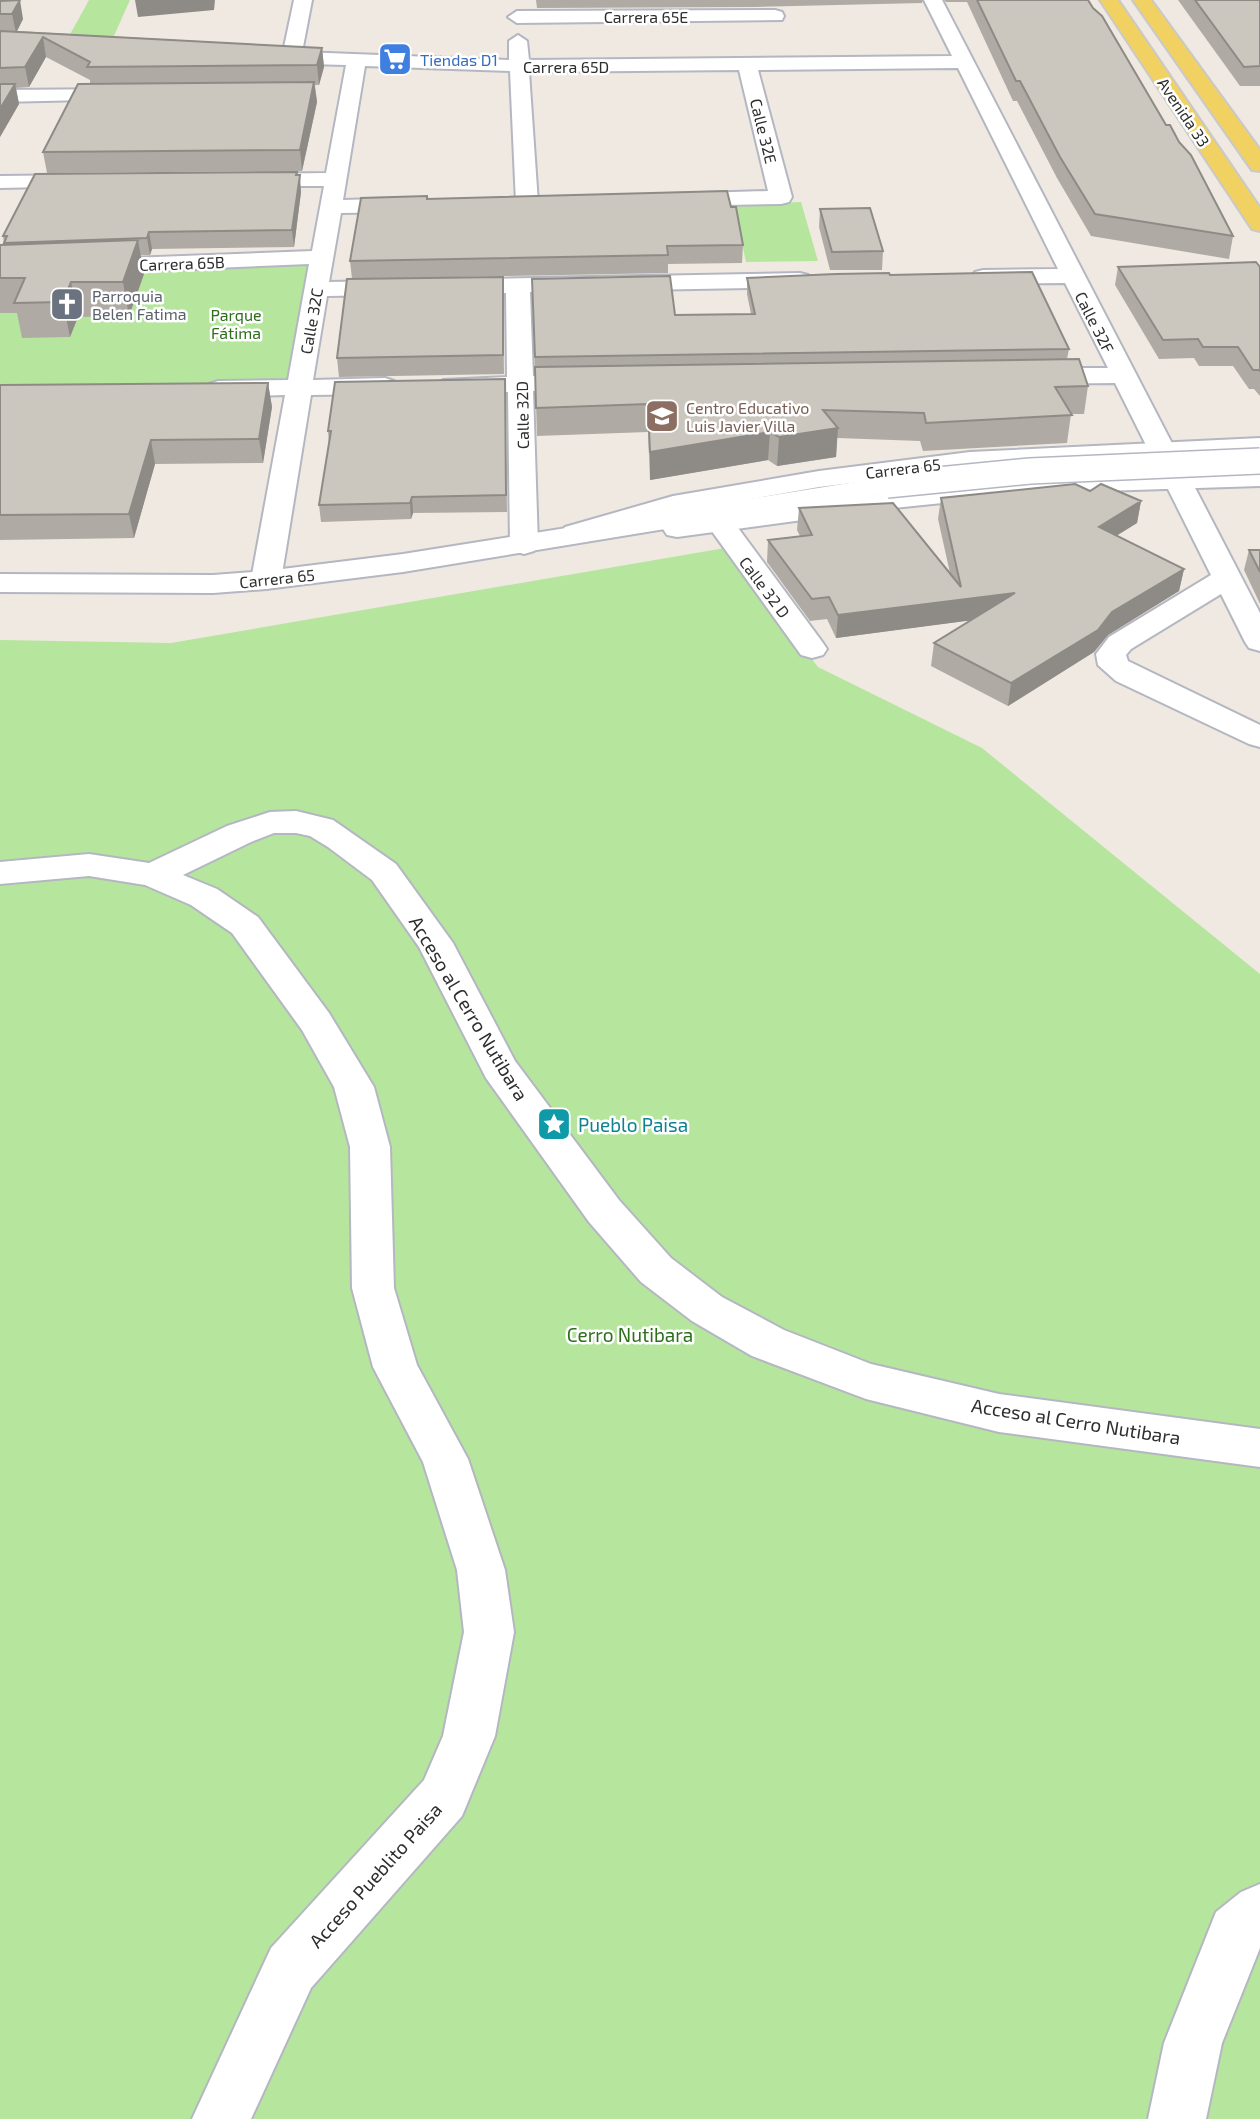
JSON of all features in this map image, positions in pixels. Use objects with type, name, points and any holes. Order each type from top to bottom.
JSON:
[{"type":"main road","name":"Avenida 33","points":[[1109,0],[1260,224]]},
{"type":"main road","name":"Avenida 33","points":[[1142,0],[1260,165]]},
{"type":"street","points":[[291,58],[303,0]]},
{"type":"street","name":"Calle 32F","points":[[933,0],[1260,642]]},
{"type":"street","points":[[517,9],[527,203]]},
{"type":"street","name":"Carrera 65E","points":[[517,9],[777,21]]},
{"type":"street","points":[[777,21],[792,65]]},
{"type":"street","name":"Carrera 65D","points":[[251,56],[520,66],[964,62]]},
{"type":"street","name":"Calle 32C","points":[[266,580],[356,61]]},
{"type":"street","name":"Calle 32E","points":[[661,200],[781,197],[747,65]]},
{"type":"street","points":[[0,96],[141,90]]},
{"type":"street","points":[[324,93],[350,93]]},
{"type":"street","points":[[223,180],[335,179]]},
{"type":"street","points":[[0,182],[112,181]]},
{"type":"street","points":[[501,203],[554,202]]},
{"type":"street","points":[[330,207],[435,205]]},
{"type":"street","name":"Carrera 65B","points":[[0,270],[322,257]]},
{"type":"street","points":[[961,278],[1072,276]]},
{"type":"street","points":[[317,289],[822,280]]},
{"type":"street","name":"Calle 32D","points":[[518,285],[524,545]]},
{"type":"street","points":[[1010,377],[1122,375]]},
{"type":"street","points":[[197,389],[619,383]]},
{"type":"street","name":"Carrera 65","points":[[552,540],[673,505],[819,479],[970,460],[1260,446]]},
{"type":"street","name":"Carrera 65","points":[[0,583],[213,584],[266,580],[524,545],[887,485],[1030,471],[1260,461]]},
{"type":"street","name":"Carrera 65","points":[[552,540],[1040,485],[1260,478]]},
{"type":"street","name":"Calle 32 D","points":[[720,523],[812,649]]},
{"type":"street","points":[[1227,578],[1120,643],[1111,654],[1113,665],[1260,737]]},
{"type":"street","name":"Acceso al Cerro Nutibara","points":[[153,875],[270,823],[296,822],[321,828],[384,872],[435,943],[500,1068],[604,1211],[656,1270],[707,1309],[768,1343],[866,1381],[999,1413],[1260,1448]]},
{"type":"street","name":"Acceso Pueblito Paisa","points":[[0,873],[89,865],[153,875],[204,897],[245,925],[316,1023],[354,1087],[370,1147],[373,1288],[395,1367],[446,1459],[481,1570],[489,1632],[469,1736],[443,1798],[291,1968],[221,2119]]},
{"type":"street","points":[[1177,2119],[1193,2043],[1236,1932],[1260,1911]]},
{"type":"green space","points":[[89,0],[130,0],[113,38],[68,38]]},
{"type":"green space","points":[[801,202],[818,261],[746,262],[734,204]]},
{"type":"green space","name":"Parque Fátima","points":[[310,261],[287,382],[0,388],[0,273]]},
{"type":"green space","name":"Cerro Nutibara","points":[[725,548],[818,667],[982,748],[1260,974],[1260,2119],[0,2119],[0,640],[171,643]]},
{"type":"building","points":[[20,0],[12,14],[0,14],[0,1]]},
{"type":"building","points":[[977,0],[1088,0],[1102,16],[1166,125],[1170,125],[1179,142],[1191,155],[1233,236],[1095,214],[1060,157],[1020,81],[1016,81]]},
{"type":"building","points":[[1195,0],[1260,0],[1260,66],[1244,67]]},
{"type":"building","points":[[0,31],[322,48],[317,65],[87,67],[90,62],[43,37],[25,67],[0,68]]},
{"type":"building","points":[[314,82],[300,150],[43,152],[78,84]]},
{"type":"building","points":[[0,84],[15,84],[0,109]]},
{"type":"building","points":[[297,172],[296,175],[300,175],[292,230],[149,232],[147,238],[4,243],[7,236],[3,236],[35,174]]},
{"type":"building","points":[[727,191],[731,207],[736,207],[743,245],[667,246],[668,255],[350,261],[361,198],[427,196],[427,199]]},
{"type":"building","points":[[870,208],[883,251],[832,252],[820,209]]},
{"type":"building","points":[[138,240],[123,282],[71,282],[63,302],[14,303],[25,278],[0,278],[0,245]]},
{"type":"building","points":[[1256,262],[1260,267],[1260,371],[1253,370],[1238,347],[1203,347],[1198,339],[1163,340],[1118,267]]},
{"type":"building","points":[[1032,272],[1069,349],[535,357],[532,279],[670,276],[675,315],[755,314],[747,278],[836,274]]},
{"type":"building","points":[[503,277],[503,355],[337,358],[347,279]]},
{"type":"building","points":[[1079,359],[1088,386],[1055,387],[1072,415],[926,423],[924,413],[823,410],[838,428],[779,437],[770,432],[650,452],[648,404],[536,408],[535,367]]},
{"type":"building","points":[[505,379],[506,495],[412,497],[410,503],[319,505],[331,431],[328,431],[335,382]]},
{"type":"building","points":[[268,383],[259,439],[151,440],[129,514],[0,515],[0,385]]},
{"type":"building","points":[[1075,484],[1090,491],[1101,484],[1141,501],[1099,527],[1184,569],[1112,612],[1098,630],[1011,683],[934,643],[1015,593],[838,615],[829,597],[812,599],[768,540],[812,535],[799,508],[893,503],[961,587],[941,498]]},
{"type":"building","points":[[1249,550],[1260,550],[1260,572]]},
{"type":"place","name":"Tiendas D1","points":[[395,59]]},
{"type":"place","name":"Parroquia Belen Fatima","points":[[67,304]]},
{"type":"place","name":"Centro Educativo Luis Javier Villa","points":[[662,416]]},
{"type":"place","name":"Pueblo Paisa","points":[[554,1124]]}]
